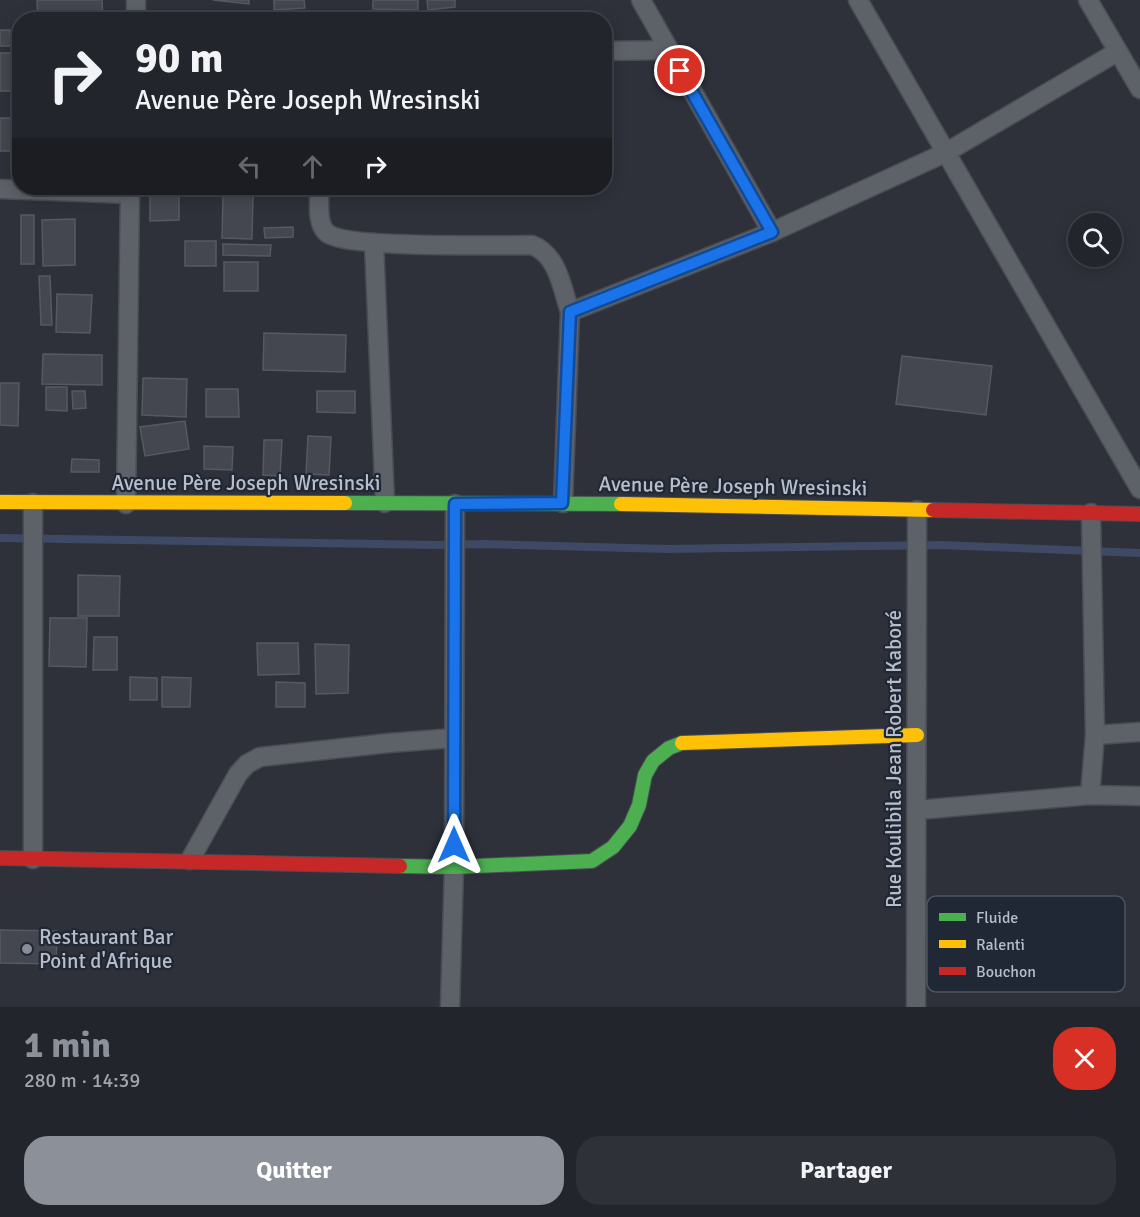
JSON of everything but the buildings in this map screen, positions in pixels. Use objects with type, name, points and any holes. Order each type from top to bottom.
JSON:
[{"type":"street","points":[[641,0],[772,232]]},
{"type":"street","points":[[858,0],[1140,489]]},
{"type":"street","points":[[1088,0],[1117,52],[1134,68],[1140,89]]},
{"type":"street","points":[[612,51],[668,50]]},
{"type":"street","points":[[570,312],[772,232],[945,153],[1117,52]]},
{"type":"street","points":[[126,504],[130,195]]},
{"type":"street","points":[[320,195],[320,223],[324,231],[333,238],[374,243],[532,245],[542,249],[552,259],[570,312],[562,503]]},
{"type":"street","points":[[374,243],[385,503]]},
{"type":"street","name":"Avenue Père Joseph Wresinski","points":[[0,502],[562,503],[1140,514]]},
{"type":"street","points":[[33,503],[33,859]]},
{"type":"street","points":[[450,1007],[454,867],[455,504]]},
{"type":"street","name":"Rue Koulibila Jean Robert Kaboré","points":[[916,1007],[917,510]]},
{"type":"street","points":[[1090,795],[1095,735],[1091,513]]},
{"type":"street","points":[[1095,735],[1140,732]]},
{"type":"street","points":[[0,858],[454,867],[592,861],[605,856],[616,845],[637,811],[646,770],[659,753],[678,743],[917,735]]},
{"type":"street","points":[[190,860],[238,774],[247,764],[260,757],[389,742],[454,738]]},
{"type":"street","points":[[918,810],[1090,795],[1140,796]]},
{"type":"waterway","points":[[0,538],[485,544],[668,549],[940,545],[1140,553]]},
{"type":"traffic: fast","points":[[345,503],[621,504]]},
{"type":"traffic: fast","points":[[400,866],[454,867],[592,861],[613,847],[630,826],[639,805],[645,775],[653,761],[669,748],[682,743]]},
{"type":"traffic: slow","points":[[0,502],[345,503]]},
{"type":"traffic: slow","points":[[621,504],[933,510]]},
{"type":"traffic: slow","points":[[682,743],[917,735]]},
{"type":"traffic: jam","points":[[933,510],[1140,514]]},
{"type":"traffic: jam","points":[[0,858],[400,866]]},
{"type":"place","name":"Restaurant Bar Point d'Afrique","points":[[27,949]]},
{"type":"route","points":[[454,845],[455,504],[562,503],[570,312],[772,232],[680,71]]}]
